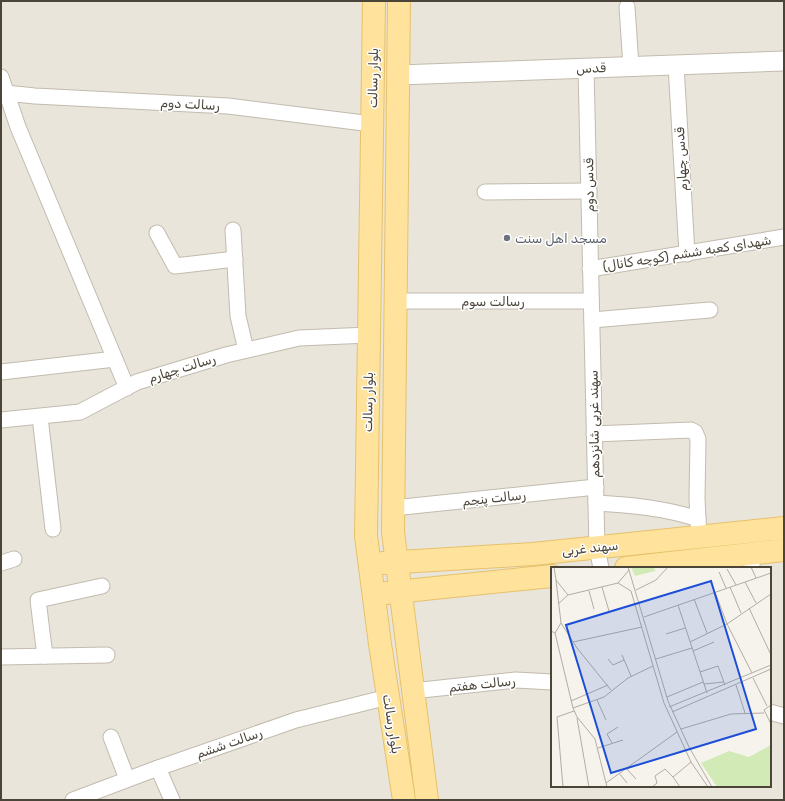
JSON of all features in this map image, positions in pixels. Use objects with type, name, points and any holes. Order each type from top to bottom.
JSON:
[{"type":"main road","name":"بلوار رسالت","points":[[374,1],[366,536],[373,595],[404,800]]},
{"type":"main road","name":"بلوار رسالت","points":[[399,1],[392,532],[427,800]]},
{"type":"main road","name":"سهند غربی","points":[[369,564],[533,554],[599,558],[699,528],[749,532],[784,528]]},
{"type":"main road","points":[[749,532],[752,561]]},
{"type":"main road","name":"سهند غربی","points":[[644,567],[752,561],[784,550]]},
{"type":"main road","points":[[373,595],[551,576]]},
{"type":"street","points":[[627,7],[631,66]]},
{"type":"street","name":"قدس","points":[[398,75],[784,61]]},
{"type":"street","name":"قدس چهارم","points":[[676,65],[687,254]]},
{"type":"street","name":"قدس دوم","points":[[586,68],[591,301]]},
{"type":"street","points":[[1,77],[18,127],[127,388]]},
{"type":"street","name":"رسالت دوم","points":[[6,93],[35,96],[228,106],[372,124]]},
{"type":"street","points":[[485,192],[589,191]]},
{"type":"street","points":[[233,230],[238,316],[246,350]]},
{"type":"street","points":[[157,233],[175,266],[235,259]]},
{"type":"street","name":"شهدای کعبه ششم (کوچه کانال)","points":[[590,269],[784,237]]},
{"type":"street","name":"رسالت سوم","points":[[395,301],[591,301]]},
{"type":"street","name":"سهند غربی شانزدهم","points":[[591,301],[596,503],[599,558]]},
{"type":"street","points":[[592,320],[710,310]]},
{"type":"street","name":"رسالت چهارم","points":[[1,420],[80,412],[137,382],[246,350],[299,338],[369,335]]},
{"type":"street","points":[[1,372],[115,359]]},
{"type":"street","points":[[40,416],[53,529]]},
{"type":"street","points":[[594,434],[691,430],[695,432],[698,439],[699,528],[664,510],[632,505],[596,503]]},
{"type":"street","name":"رسالت پنجم","points":[[393,508],[596,487]]},
{"type":"street","points":[[45,656],[38,600],[102,586]]},
{"type":"street","points":[[1,657],[107,655]]},
{"type":"street","name":"رسالت هفتم","points":[[412,691],[516,680],[551,682]]},
{"type":"street","name":"رسالت ششم","points":[[78,799],[127,779],[296,720],[388,697]]},
{"type":"street","points":[[771,712],[784,716]]},
{"type":"street","points":[[111,737],[127,779]]},
{"type":"street","points":[[158,768],[172,800]]},
{"type":"shaded area","points":[[1,1],[784,1],[784,800],[1,800]]},
{"type":"place","name":"مسجد اهل سنت","points":[[507,238]]}]
